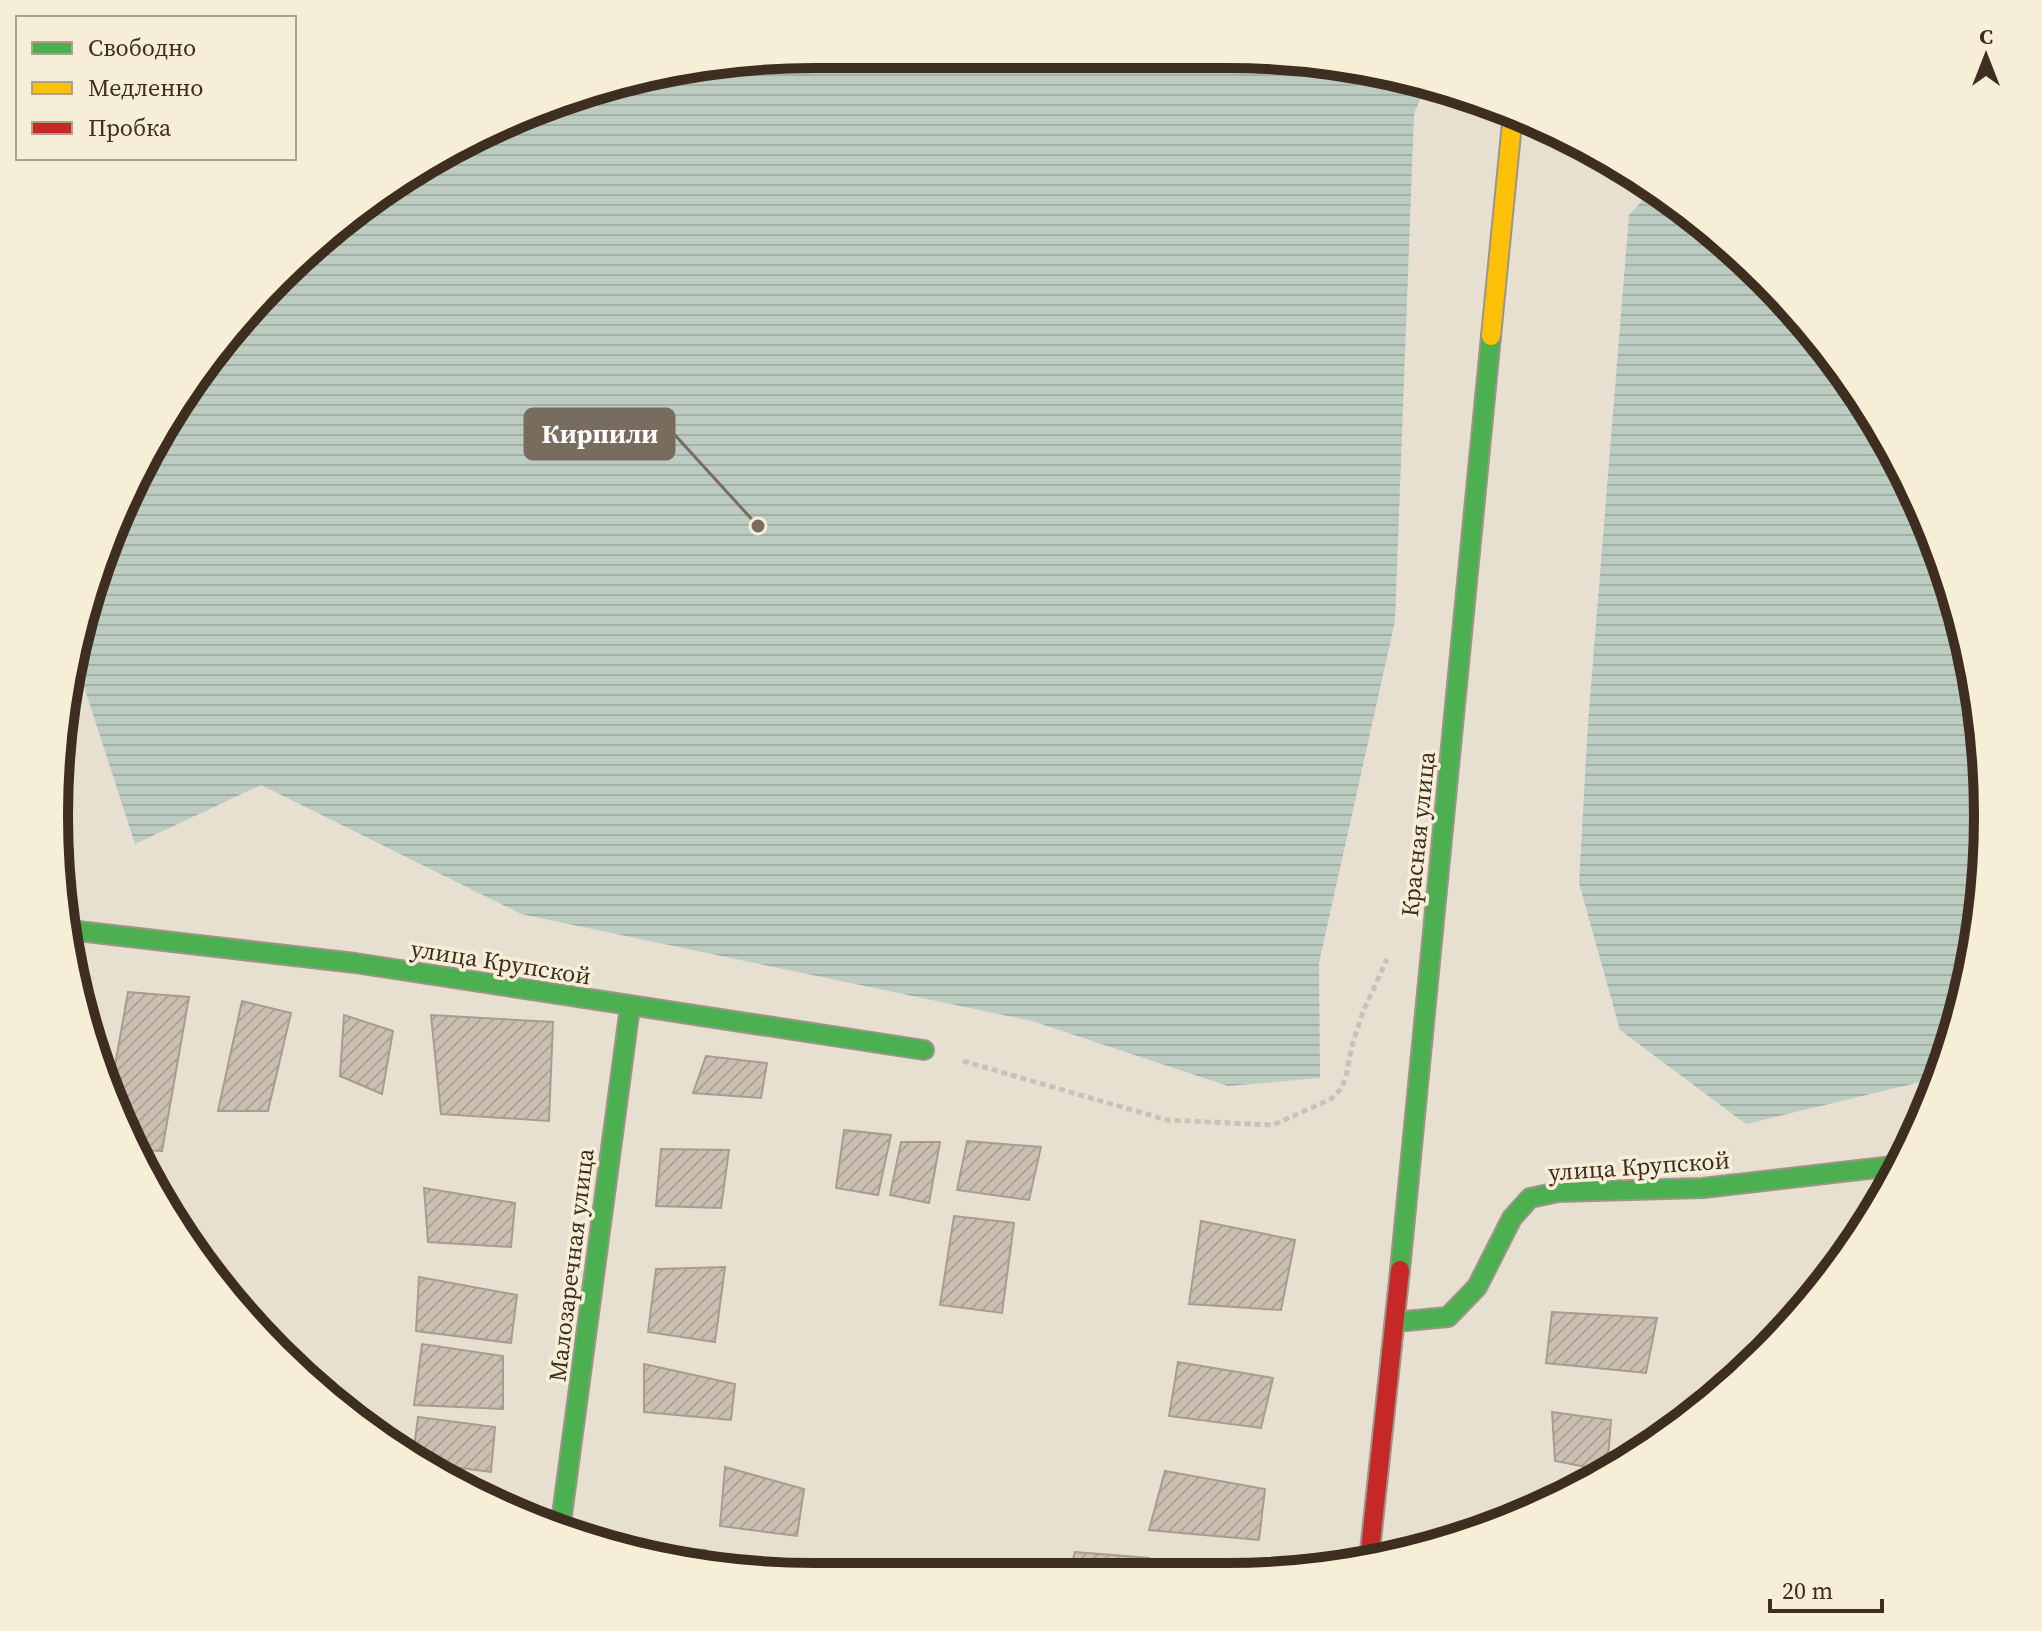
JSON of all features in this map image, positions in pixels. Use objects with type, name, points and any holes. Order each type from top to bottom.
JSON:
[{"type":"street","name":"Красная улица","points":[[1370,1549],[1512,125]]},
{"type":"street","name":"улица Крупской","points":[[77,931],[355,963],[924,1050]]},
{"type":"street","name":"Малозаречная улица","points":[[562,1518],[630,1007]]},
{"type":"street","name":"улица Крупской","points":[[1395,1322],[1448,1317],[1477,1287],[1512,1218],[1530,1198],[1558,1192],[1703,1188],[1886,1167]]},
{"type":"path","points":[[924,1050],[1167,1120],[1273,1125],[1331,1099],[1341,1089],[1363,1012],[1387,959]]},
{"type":"shaded area","points":[[1226,68],[1324,74],[1422,94],[1414,114],[1395,621],[1319,963],[1320,1078],[1228,1086],[1032,1021],[521,914],[261,785],[135,844],[81,677],[93,622],[125,529],[168,442],[194,400],[253,323],[323,253],[360,222],[442,168],[529,125],[622,93],[718,74],[767,70]]},
{"type":"shaded area","points":[[1646,197],[1719,253],[1789,323],[1848,400],[1897,485],[1917,529],[1949,622],[1968,718],[1974,816],[1968,913],[1949,1009],[1925,1081],[1746,1124],[1620,1030],[1579,883],[1588,723],[1629,215]]},
{"type":"building","points":[[128,992],[189,997],[162,1151],[147,1150],[114,1072]]},
{"type":"building","points":[[242,1001],[291,1013],[268,1111],[218,1111]]},
{"type":"building","points":[[344,1015],[393,1031],[382,1094],[340,1076]]},
{"type":"building","points":[[431,1015],[553,1022],[549,1121],[441,1114]]},
{"type":"building","points":[[706,1056],[767,1063],[761,1098],[693,1093]]},
{"type":"building","points":[[844,1130],[891,1135],[878,1195],[836,1188]]},
{"type":"building","points":[[967,1141],[1041,1147],[1029,1200],[957,1190]]},
{"type":"building","points":[[901,1142],[940,1142],[929,1203],[890,1195]]},
{"type":"building","points":[[661,1149],[729,1150],[721,1208],[656,1206]]},
{"type":"building","points":[[424,1188],[515,1203],[511,1247],[428,1242]]},
{"type":"building","points":[[954,1216],[1014,1223],[1002,1313],[940,1305]]},
{"type":"building","points":[[1201,1221],[1295,1240],[1281,1310],[1189,1304]]},
{"type":"building","points":[[725,1267],[715,1342],[648,1332],[656,1269]]},
{"type":"building","points":[[419,1277],[517,1295],[511,1343],[416,1331]]},
{"type":"building","points":[[1552,1312],[1657,1318],[1646,1373],[1546,1363]]},
{"type":"building","points":[[422,1344],[503,1356],[503,1409],[414,1405]]},
{"type":"building","points":[[1178,1362],[1273,1378],[1261,1428],[1169,1416]]},
{"type":"building","points":[[644,1364],[735,1384],[731,1420],[644,1412]]},
{"type":"building","points":[[1552,1412],[1611,1420],[1608,1458],[1591,1468],[1555,1461]]},
{"type":"building","points":[[418,1417],[495,1427],[491,1472],[449,1467],[414,1446]]},
{"type":"building","points":[[725,1467],[804,1489],[797,1536],[720,1526]]},
{"type":"building","points":[[1165,1471],[1265,1489],[1259,1540],[1149,1530]]},
{"type":"building","points":[[662,1547],[706,1550],[705,1555]]},
{"type":"building","points":[[1075,1552],[1149,1558],[1148,1563],[1072,1563]]},
{"type":"traffic: fast","points":[[1400,1270],[1491,336]]},
{"type":"traffic: fast","points":[[77,931],[355,963],[924,1050]]},
{"type":"traffic: fast","points":[[562,1518],[630,1007]]},
{"type":"traffic: fast","points":[[1395,1322],[1448,1317],[1477,1287],[1512,1218],[1530,1198],[1558,1192],[1703,1188],[1886,1167]]},
{"type":"traffic: slow","points":[[1491,336],[1512,125]]},
{"type":"traffic: jam","points":[[1370,1549],[1400,1270]]},
{"type":"place","name":"Кирпили","points":[[758,526]]}]
